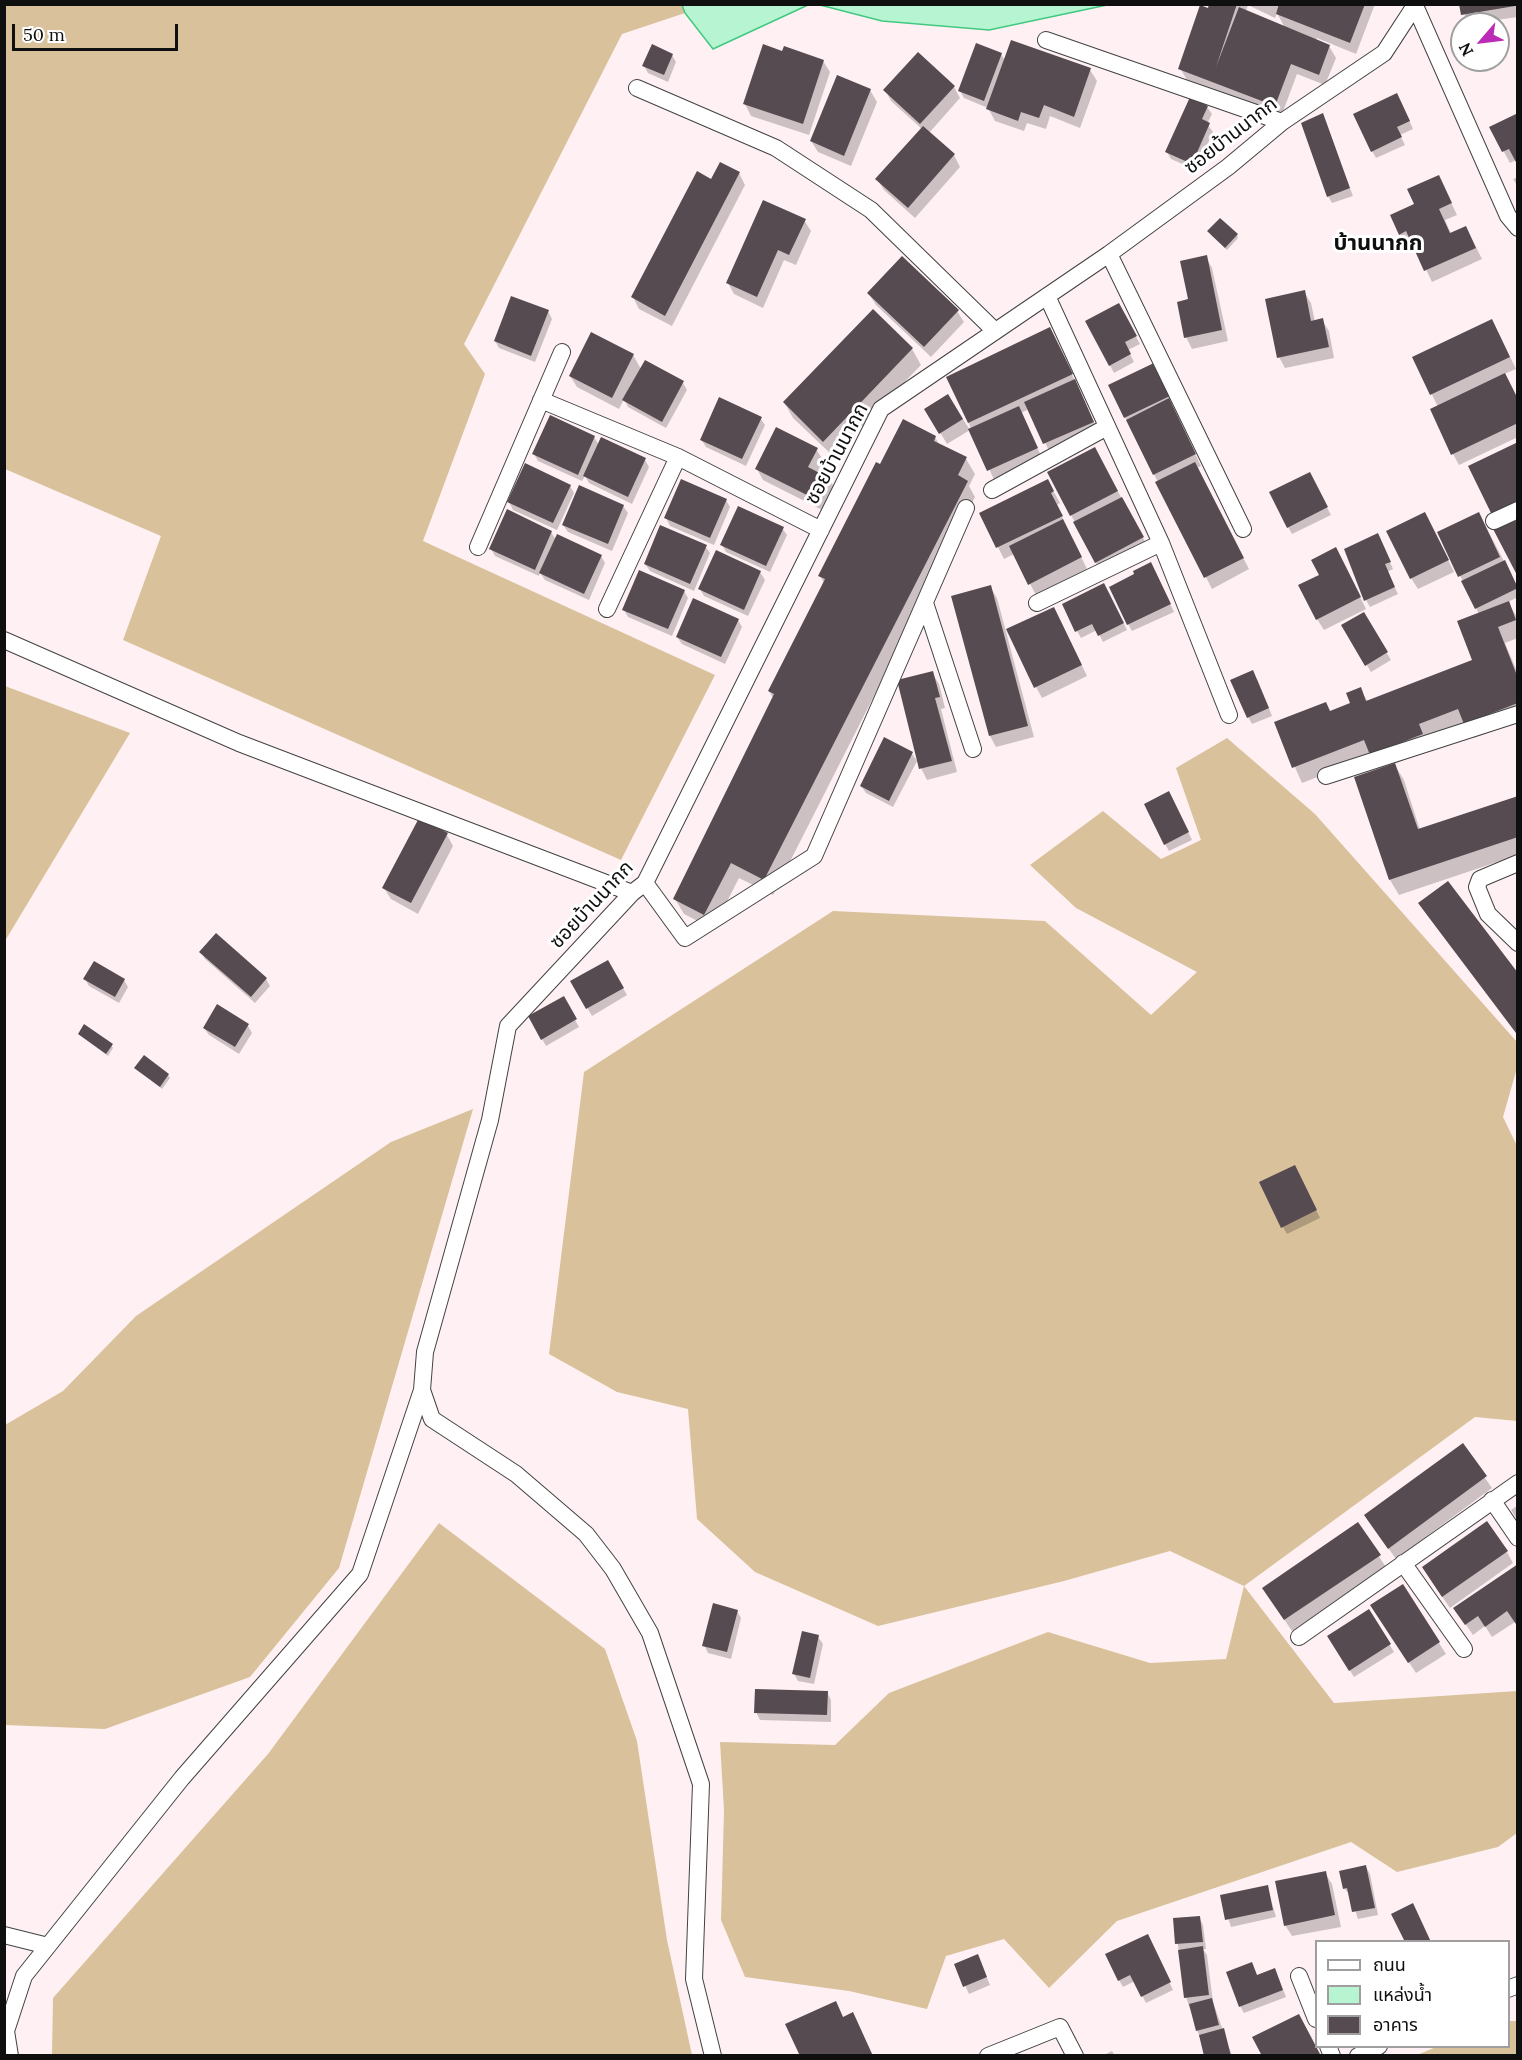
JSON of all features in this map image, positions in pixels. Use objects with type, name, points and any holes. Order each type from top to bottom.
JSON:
[{"type":"street","name":"ซอยบ้านนากก","points":[[422,1390],[425,1352],[490,1120],[508,1026],[638,888],[881,409],[1109,254],[1228,167],[1282,122],[1383,53],[1416,6]]},
{"type":"street","points":[[1416,6],[1508,216],[1518,228]]},
{"type":"street","points":[[1046,40],[1282,122]]},
{"type":"street","points":[[637,88],[776,148],[871,210],[995,331]]},
{"type":"street","points":[[1109,254],[1243,529]]},
{"type":"street","points":[[1047,296],[1161,543],[1229,715]]},
{"type":"street","points":[[477,547],[562,352]]},
{"type":"street","points":[[541,400],[678,456],[821,530]]},
{"type":"street","points":[[992,490],[1107,427]]},
{"type":"street","points":[[607,609],[678,456]]},
{"type":"street","points":[[4,640],[239,743],[638,888],[685,938],[814,856],[966,508]]},
{"type":"street","points":[[1494,521],[1518,510]]},
{"type":"street","points":[[1037,603],[1161,543]]},
{"type":"street","points":[[925,603],[973,749]]},
{"type":"street","points":[[1326,776],[1518,714]]},
{"type":"street","points":[[1518,863],[1480,879],[1477,887],[1488,914],[1518,943]]},
{"type":"street","points":[[10,2055],[6,2031],[24,1976],[182,1778],[360,1574],[422,1390]]},
{"type":"street","points":[[422,1390],[432,1419],[516,1474],[586,1534],[613,1569],[650,1633],[701,1784],[694,1979],[713,2055]]},
{"type":"street","points":[[1299,1637],[1518,1483]]},
{"type":"street","points":[[1492,1500],[1518,1539]]},
{"type":"street","points":[[1403,1563],[1464,1648]]},
{"type":"street","points":[[4,1935],[48,1946]]},
{"type":"street","points":[[1299,1976],[1315,2014]]},
{"type":"street","points":[[988,2055],[1060,2027],[1075,2055]]},
{"type":"street","points":[[1358,2055],[1374,2048]]},
{"type":"shaded area","points":[[4,5],[682,5],[685,13],[622,34],[464,344],[485,374],[423,541],[715,675],[621,860],[123,640],[161,536],[5,469]]},
{"type":"shaded area","points":[[4,686],[130,733],[5,941]]},
{"type":"shaded area","points":[[1227,738],[1315,814],[1517,1042],[1517,1068],[1503,1117],[1518,1148],[1517,1421],[1475,1417],[1244,1586],[1170,1551],[1064,1581],[878,1626],[755,1572],[697,1519],[688,1409],[617,1392],[549,1354],[584,1072],[833,911],[1045,921],[1151,1015],[1197,972],[1076,908],[1030,865],[1103,811],[1161,859],[1201,840],[1176,768]]},
{"type":"shaded area","points":[[473,1109],[339,1568],[250,1677],[105,1729],[5,1725],[5,1425],[63,1391],[136,1316],[391,1142]]},
{"type":"shaded area","points":[[439,1523],[605,1649],[637,1741],[667,1940],[692,2055],[52,2055],[53,1998],[268,1754]]},
{"type":"shaded area","points":[[1244,1586],[1334,1703],[1517,1691],[1517,1833],[1498,1847],[1397,1872],[1351,1842],[1117,1921],[1049,1988],[1004,1939],[946,1956],[927,2009],[849,1991],[745,1977],[721,1920],[724,1810],[720,1742],[835,1745],[889,1693],[1048,1632],[1150,1663],[1226,1659]]},
{"type":"shaded area","points":[[1510,2021],[1517,2021],[1517,2055],[1417,2055],[1434,2048],[1510,2048]]},
{"type":"water","points":[[682,5],[808,5],[713,49],[685,13]]},
{"type":"water","points":[[820,5],[1107,5],[989,30],[882,21]]},
{"type":"building","points":[[1209,4],[1237,4],[1216,67],[1239,7],[1330,45],[1319,75],[1291,64],[1275,106],[1178,69],[1200,5],[1208,8]]},
{"type":"building","points":[[1279,4],[1365,4],[1350,43],[1276,14]]},
{"type":"building","points":[[1459,4],[1514,4],[1515,6],[1479,12],[1460,12]]},
{"type":"building","points":[[1011,40],[1091,68],[1074,117],[1044,105],[1039,118],[1021,112],[1018,121],[986,109]]},
{"type":"building","points":[[976,43],[1002,53],[984,101],[958,91]]},
{"type":"building","points":[[652,44],[673,54],[664,75],[642,66]]},
{"type":"building","points":[[763,44],[782,51],[784,46],[824,60],[803,124],[743,104]]},
{"type":"building","points":[[918,52],[955,86],[920,124],[883,90]]},
{"type":"building","points":[[837,75],[871,89],[844,156],[810,141]]},
{"type":"building","points":[[1397,93],[1410,121],[1397,127],[1402,137],[1371,152],[1353,114]]},
{"type":"building","points":[[1190,97],[1208,106],[1202,119],[1210,123],[1192,164],[1165,152]]},
{"type":"building","points":[[1323,113],[1350,188],[1327,197],[1301,123]]},
{"type":"building","points":[[1518,113],[1518,166],[1509,149],[1502,152],[1489,127]]},
{"type":"building","points":[[923,126],[955,154],[908,208],[875,179]]},
{"type":"building","points":[[720,162],[740,172],[665,316],[631,297],[697,171],[711,179]]},
{"type":"building","points":[[1439,175],[1452,203],[1439,209],[1450,233],[1466,226],[1476,248],[1424,271],[1406,231],[1399,235],[1390,215],[1414,204],[1407,189]]},
{"type":"building","points":[[763,200],[806,219],[789,255],[778,250],[757,297],[726,283]]},
{"type":"building","points":[[1220,218],[1238,234],[1225,248],[1207,231]]},
{"type":"building","points":[[1207,255],[1222,330],[1184,338],[1177,302],[1188,299],[1180,261]]},
{"type":"building","points":[[902,256],[959,310],[924,347],[867,293]]},
{"type":"building","points":[[1305,290],[1311,321],[1323,318],[1329,347],[1277,358],[1265,299]]},
{"type":"building","points":[[511,296],[549,310],[531,356],[494,341]]},
{"type":"building","points":[[1119,303],[1137,336],[1125,342],[1131,354],[1109,366],[1085,321]]},
{"type":"building","points":[[873,309],[913,348],[823,442],[783,402]]},
{"type":"building","points":[[1492,319],[1510,357],[1430,395],[1412,357]]},
{"type":"building","points":[[1050,327],[1073,374],[968,423],[946,377]]},
{"type":"building","points":[[591,332],[634,354],[612,398],[569,376]]},
{"type":"building","points":[[645,360],[684,381],[662,422],[622,400]]},
{"type":"building","points":[[1156,362],[1172,395],[1124,418],[1108,385]]},
{"type":"building","points":[[1505,373],[1518,399],[1518,423],[1451,455],[1430,409]]},
{"type":"building","points":[[1075,379],[1094,422],[1043,444],[1024,402]]},
{"type":"building","points":[[948,394],[963,419],[939,434],[924,409]]},
{"type":"building","points":[[719,397],[762,417],[742,459],[700,440]]},
{"type":"building","points":[[1169,398],[1196,454],[1153,475],[1126,420]]},
{"type":"building","points":[[1019,406],[1038,448],[987,471],[968,429]]},
{"type":"building","points":[[550,415],[595,436],[578,475],[532,454]]},
{"type":"building","points":[[903,419],[936,436],[934,441],[967,457],[958,475],[968,481],[764,880],[731,863],[704,915],[673,899],[774,694],[768,691],[825,579],[818,576],[876,462],[880,464]]},
{"type":"building","points":[[776,427],[818,448],[808,467],[831,479],[819,501],[755,469]]},
{"type":"building","points":[[601,437],[646,458],[628,497],[583,476]]},
{"type":"building","points":[[1518,442],[1518,502],[1492,515],[1468,466]]},
{"type":"building","points":[[1095,447],[1118,491],[1070,516],[1047,472]]},
{"type":"building","points":[[1195,462],[1244,558],[1204,578],[1155,482]]},
{"type":"building","points":[[525,463],[571,485],[553,523],[507,502]]},
{"type":"building","points":[[1310,472],[1328,507],[1287,528],[1269,492]]},
{"type":"building","points":[[681,479],[727,499],[710,538],[664,518]]},
{"type":"building","points":[[1048,479],[1054,491],[1051,493],[1063,516],[996,548],[979,513]]},
{"type":"building","points":[[579,485],[624,505],[608,544],[562,525]]},
{"type":"building","points":[[1122,497],[1144,537],[1095,563],[1073,522]]},
{"type":"building","points":[[738,506],[784,527],[766,566],[720,545]]},
{"type":"building","points":[[507,509],[552,531],[535,570],[489,549]]},
{"type":"building","points":[[1425,512],[1449,560],[1410,579],[1386,531]]},
{"type":"building","points":[[1479,512],[1500,557],[1458,577],[1437,532]]},
{"type":"building","points":[[1513,517],[1518,525],[1518,577],[1492,527]]},
{"type":"building","points":[[1063,519],[1082,557],[1028,585],[1009,546]]},
{"type":"building","points":[[660,525],[707,545],[690,584],[644,564]]},
{"type":"building","points":[[1378,533],[1391,562],[1385,564],[1395,587],[1364,601],[1344,549]]},
{"type":"building","points":[[557,534],[602,555],[584,594],[539,573]]},
{"type":"building","points":[[1336,547],[1361,597],[1316,620],[1298,585],[1319,575],[1311,560]]},
{"type":"building","points":[[716,550],[761,571],[744,610],[698,589]]},
{"type":"building","points":[[1505,560],[1518,588],[1475,609],[1461,581]]},
{"type":"building","points":[[1151,562],[1171,604],[1127,625],[1109,587]]},
{"type":"building","points":[[639,570],[685,590],[668,629],[622,610]]},
{"type":"building","points":[[1104,583],[1124,623],[1098,636],[1092,624],[1075,632],[1062,604]]},
{"type":"building","points":[[991,585],[1028,726],[989,736],[951,596]]},
{"type":"building","points":[[693,598],[739,619],[721,657],[676,637]]},
{"type":"building","points":[[1509,601],[1516,620],[1498,627],[1518,678],[1518,703],[1464,724],[1458,709],[1419,724],[1423,734],[1370,755],[1364,740],[1292,768],[1274,722],[1326,702],[1330,711],[1350,703],[1346,693],[1361,687],[1366,701],[1472,660],[1457,621]]},
{"type":"building","points":[[1054,607],[1082,665],[1034,688],[1006,629]]},
{"type":"building","points":[[1364,612],[1388,652],[1365,666],[1341,625]]},
{"type":"building","points":[[1253,670],[1269,708],[1247,718],[1230,680]]},
{"type":"building","points":[[933,671],[940,697],[935,698],[952,761],[919,769],[897,680]]},
{"type":"building","points":[[884,737],[913,752],[889,801],[860,786]]},
{"type":"building","points":[[1395,763],[1418,829],[1518,796],[1518,837],[1389,880],[1354,777]]},
{"type":"building","points":[[1169,791],[1189,832],[1164,845],[1144,804]]},
{"type":"building","points":[[419,818],[448,833],[411,903],[382,888]]},
{"type":"building","points":[[1448,881],[1518,973],[1516,1033],[1418,903]]},
{"type":"building","points":[[216,933],[267,978],[251,997],[199,952]]},
{"type":"building","points":[[608,960],[624,988],[586,1009],[570,981]]},
{"type":"building","points":[[94,961],[125,979],[115,997],[83,979]]},
{"type":"building","points":[[564,996],[577,1019],[541,1040],[528,1016]]},
{"type":"building","points":[[217,1004],[249,1024],[235,1047],[203,1028]]},
{"type":"building","points":[[84,1024],[113,1044],[106,1054],[78,1034]]},
{"type":"building","points":[[144,1055],[169,1074],[160,1087],[134,1068]]},
{"type":"building","points":[[1295,1165],[1317,1210],[1281,1228],[1259,1182]]},
{"type":"building","points":[[1463,1443],[1487,1476],[1388,1549],[1364,1515]]},
{"type":"building","points":[[1487,1521],[1508,1551],[1442,1597],[1422,1567]]},
{"type":"building","points":[[1358,1522],[1381,1555],[1284,1620],[1262,1588]]},
{"type":"building","points":[[1518,1564],[1518,1627],[1507,1611],[1485,1627],[1478,1616],[1465,1625],[1453,1608]]},
{"type":"building","points":[[1403,1584],[1440,1642],[1408,1663],[1370,1605]]},
{"type":"building","points":[[713,1603],[738,1610],[727,1652],[702,1646]]},
{"type":"building","points":[[1369,1609],[1391,1644],[1349,1671],[1327,1636]]},
{"type":"building","points":[[802,1631],[819,1635],[810,1678],[792,1674]]},
{"type":"building","points":[[755,1689],[828,1691],[827,1715],[754,1713]]},
{"type":"building","points":[[1366,1865],[1375,1908],[1352,1912],[1347,1888],[1343,1889],[1339,1871]]},
{"type":"building","points":[[1326,1871],[1335,1915],[1284,1926],[1275,1881]]},
{"type":"building","points":[[1268,1885],[1273,1910],[1225,1920],[1220,1895]]},
{"type":"building","points":[[1413,1903],[1430,1940],[1404,1940],[1391,1914]]},
{"type":"building","points":[[1200,1916],[1203,1942],[1175,1944],[1173,1918]]},
{"type":"building","points":[[1148,1934],[1171,1982],[1141,1997],[1130,1975],[1118,1981],[1105,1954]]},
{"type":"building","points":[[1203,1946],[1209,1995],[1184,1998],[1178,1950]]},
{"type":"building","points":[[978,1954],[987,1977],[963,1987],[954,1964]]},
{"type":"building","points":[[1252,1962],[1257,1975],[1275,1968],[1283,1990],[1239,2007],[1226,1972]]},
{"type":"building","points":[[1212,1998],[1219,2025],[1196,2031],[1189,2004]]},
{"type":"building","points":[[836,2001],[843,2017],[853,2012],[873,2056],[800,2056],[785,2024]]},
{"type":"building","points":[[1299,2014],[1320,2054],[1262,2056],[1252,2037]]},
{"type":"building","points":[[1224,2028],[1231,2056],[1204,2056],[1199,2035]]},
{"type":"district","name":"บ้านนากก","points":[[1378,244]]}]
